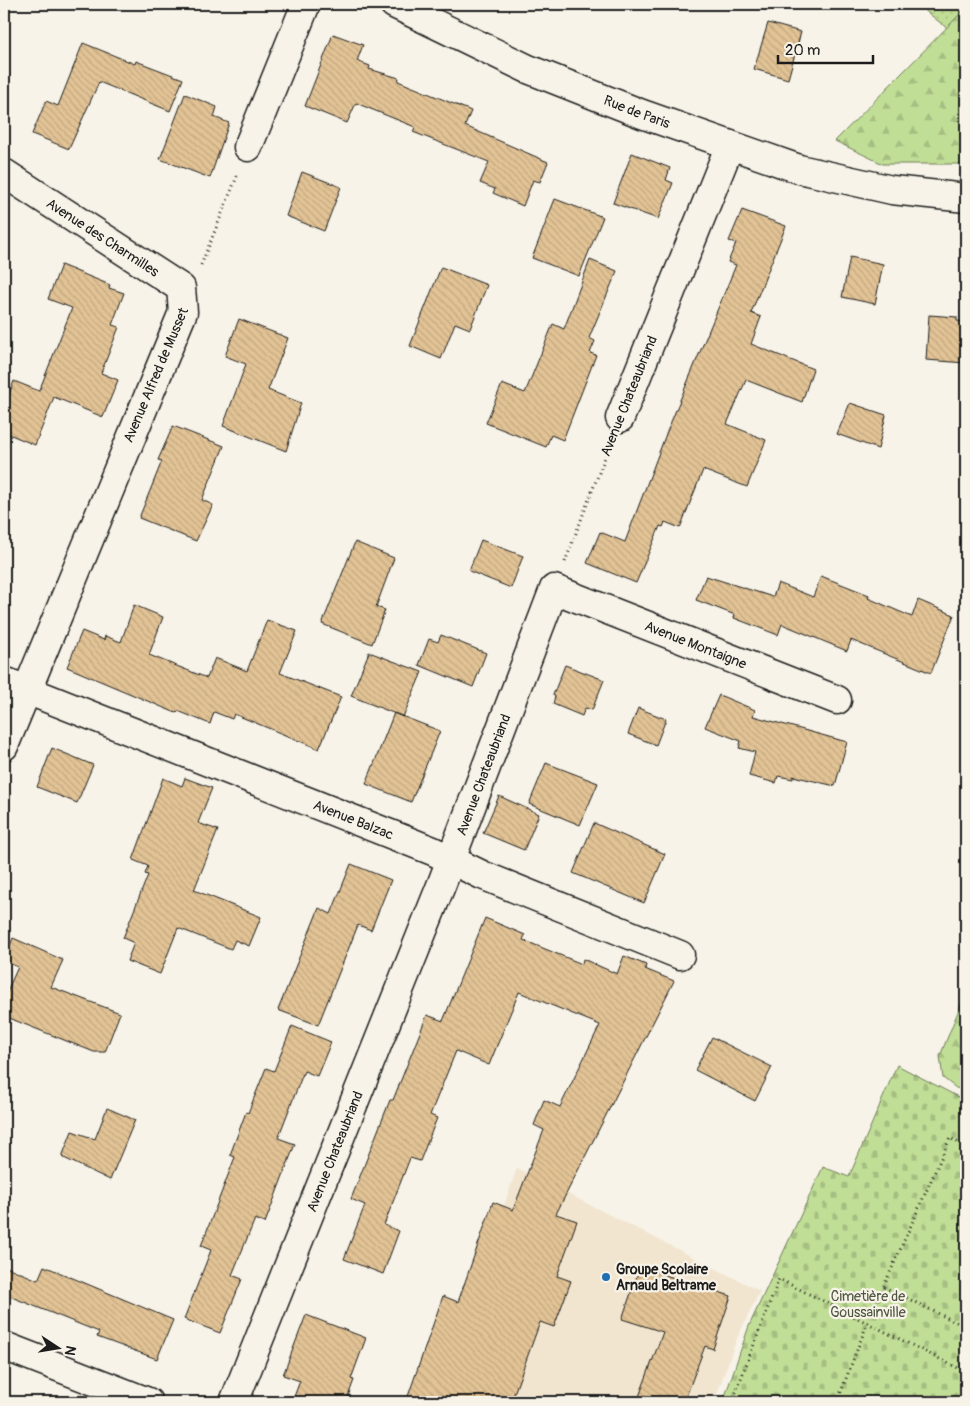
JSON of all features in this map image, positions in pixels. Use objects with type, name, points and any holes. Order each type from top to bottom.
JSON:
[{"type":"street","points":[[248,147],[306,4]]},
{"type":"street","name":"Rue de Paris","points":[[394,4],[528,69],[798,169],[892,190],[966,198]]},
{"type":"street","name":"Avenue Chateaubriand","points":[[620,418],[730,145]]},
{"type":"street","name":"Avenue des Charmilles","points":[[4,173],[181,288],[182,312]]},
{"type":"street","name":"Avenue Alfred de Musset","points":[[4,746],[15,685],[182,312]]},
{"type":"street","name":"Avenue Chateaubriand","points":[[234,1402],[451,859],[554,589]]},
{"type":"street","name":"Avenue Montaigne","points":[[554,589],[837,700]]},
{"type":"street","name":"Avenue Balzac","points":[[15,685],[451,859],[482,875],[680,955]]},
{"type":"street","points":[[4,1346],[148,1402]]},
{"type":"path","points":[[201,266],[248,147]]},
{"type":"path","name":"Avenue Chateaubriand","points":[[554,589],[620,418]]},
{"type":"path","points":[[837,1402],[868,1324],[950,1138],[966,1147]]},
{"type":"path","points":[[732,1402],[779,1279],[966,1372]]},
{"type":"path","points":[[884,1287],[966,1328]]},
{"type":"shaded area","name":"Groupe Scolaire Arnaud Beltrame","points":[[517,1168],[760,1291],[737,1338],[714,1402],[435,1402]]},
{"type":"green space","points":[[917,4],[966,4],[966,8],[948,29]]},
{"type":"green space","points":[[966,8],[966,164],[883,164],[835,141]]},
{"type":"green space","points":[[966,992],[966,1090],[956,1088],[943,1078],[940,1056]]},
{"type":"green space","name":"Cimetière de Goussainville","points":[[897,1065],[966,1101],[966,1402],[723,1402],[749,1326],[823,1167],[849,1177]]},
{"type":"building","points":[[768,23],[801,32],[788,79],[754,69]]},
{"type":"building","points":[[333,34],[363,45],[357,61],[370,66],[369,69],[399,78],[398,81],[471,111],[465,126],[548,162],[540,182],[533,180],[523,206],[493,193],[495,189],[480,183],[489,162],[413,132],[415,127],[356,103],[347,123],[305,106]]},
{"type":"building","points":[[83,43],[135,64],[136,61],[183,79],[170,111],[99,82],[69,149],[32,134],[46,101],[58,106]]},
{"type":"building","points":[[185,94],[217,107],[214,117],[229,123],[210,178],[160,159]]},
{"type":"building","points":[[632,153],[670,168],[666,180],[673,183],[658,219],[613,203]]},
{"type":"building","points":[[302,172],[341,187],[324,231],[286,216]]},
{"type":"building","points":[[555,199],[603,217],[579,276],[532,258]]},
{"type":"building","points":[[742,210],[786,226],[751,313],[761,317],[751,344],[813,369],[802,402],[746,380],[727,424],[766,440],[747,487],[703,470],[680,528],[665,522],[663,527],[660,526],[636,583],[587,563],[600,532],[625,542],[666,434],[736,265],[728,262],[736,243],[729,241]]},
{"type":"building","points":[[850,257],[883,264],[875,304],[842,297]]},
{"type":"building","points":[[590,260],[617,271],[589,338],[595,341],[590,353],[596,355],[563,440],[551,435],[546,447],[486,423],[502,384],[525,393],[553,324],[564,329]]},
{"type":"building","points":[[61,265],[110,285],[109,288],[124,293],[112,325],[119,327],[101,373],[118,380],[103,417],[54,397],[35,445],[4,432],[4,408],[14,381],[39,391],[72,308],[48,299]]},
{"type":"building","points":[[441,267],[487,285],[470,329],[455,323],[441,359],[410,346]]},
{"type":"building","points":[[929,315],[957,317],[957,321],[966,322],[966,363],[926,360]]},
{"type":"building","points":[[239,319],[288,338],[268,390],[301,403],[286,451],[223,426],[246,364],[225,356]]},
{"type":"building","points":[[850,403],[886,415],[878,449],[837,434]]},
{"type":"building","points":[[173,426],[224,446],[202,500],[213,505],[196,541],[139,518],[162,461],[158,460]]},
{"type":"building","points":[[481,540],[523,556],[511,588],[469,571]]},
{"type":"building","points":[[355,542],[394,558],[376,607],[385,610],[372,644],[322,624]]},
{"type":"building","points":[[706,576],[773,597],[778,583],[813,597],[821,576],[869,595],[868,598],[912,617],[918,600],[954,615],[931,673],[851,640],[847,651],[782,624],[778,635],[734,618],[735,615],[696,600]]},
{"type":"building","points":[[134,605],[163,617],[149,655],[207,678],[215,658],[247,671],[267,620],[297,631],[280,673],[341,697],[319,749],[234,714],[232,719],[214,712],[210,724],[178,711],[176,713],[67,667],[82,631],[104,640],[105,636],[121,642]]},
{"type":"building","points":[[441,635],[486,653],[473,687],[419,665],[429,639],[438,642]]},
{"type":"building","points":[[369,652],[422,672],[403,717],[351,696]]},
{"type":"building","points":[[565,665],[604,680],[592,710],[585,708],[582,716],[553,704],[555,696],[553,695]]},
{"type":"building","points":[[719,695],[755,710],[753,716],[847,742],[835,786],[793,776],[793,779],[778,776],[776,783],[749,776],[755,752],[739,748],[741,741],[705,727]]},
{"type":"building","points":[[638,708],[666,719],[656,745],[628,734]]},
{"type":"building","points":[[394,713],[440,731],[411,802],[366,784]]},
{"type":"building","points":[[52,748],[93,765],[77,803],[37,787]]},
{"type":"building","points":[[546,763],[598,783],[580,825],[529,804]]},
{"type":"building","points":[[163,778],[182,786],[185,778],[212,788],[198,823],[218,830],[194,890],[261,917],[249,946],[235,940],[231,949],[178,928],[160,974],[127,961],[134,943],[123,938],[148,875],[145,874],[148,866],[133,860]]},
{"type":"building","points":[[499,796],[539,814],[524,850],[483,833]]},
{"type":"building","points":[[594,823],[665,854],[644,903],[573,873]]},
{"type":"building","points":[[351,864],[391,880],[371,930],[358,925],[318,1025],[278,1010],[319,908],[331,914]]},
{"type":"building","points":[[485,918],[525,935],[523,940],[582,964],[583,959],[617,974],[624,956],[646,965],[645,969],[674,981],[556,1214],[577,1221],[557,1276],[571,1281],[554,1327],[540,1322],[511,1402],[406,1402],[443,1296],[458,1302],[493,1202],[513,1210],[544,1130],[534,1125],[544,1100],[560,1107],[600,1025],[519,992],[489,1065],[456,1051],[430,1115],[437,1118],[420,1161],[410,1158],[384,1225],[399,1231],[383,1274],[344,1259],[365,1205],[351,1199],[390,1100],[393,1100],[427,1015],[443,1021]]},
{"type":"building","points":[[13,938],[63,960],[51,987],[120,1013],[105,1052],[94,1052],[4,1016],[4,998],[18,967],[4,961]]},
{"type":"building","points":[[292,1026],[331,1042],[317,1076],[304,1071],[278,1138],[295,1144],[265,1223],[255,1219],[232,1275],[242,1279],[220,1333],[184,1319],[211,1250],[201,1246],[235,1157],[230,1155],[246,1112],[248,1113],[266,1068],[274,1071]]},
{"type":"building","points":[[712,1037],[772,1067],[755,1101],[695,1070]]},
{"type":"building","points":[[107,1108],[135,1120],[110,1180],[62,1157],[72,1131],[95,1139]]},
{"type":"building","points":[[4,1266],[38,1280],[44,1266],[173,1320],[157,1359],[97,1337],[99,1332],[4,1294]]},
{"type":"building","points":[[640,1267],[731,1296],[713,1349],[705,1346],[684,1402],[637,1402],[663,1332],[622,1319]]},
{"type":"building","points":[[306,1315],[366,1338],[351,1379],[354,1380],[346,1402],[292,1402],[300,1381],[283,1375]]},
{"type":"place","name":"Groupe Scolaire Arnaud Beltrame","points":[[606,1277]]}]
